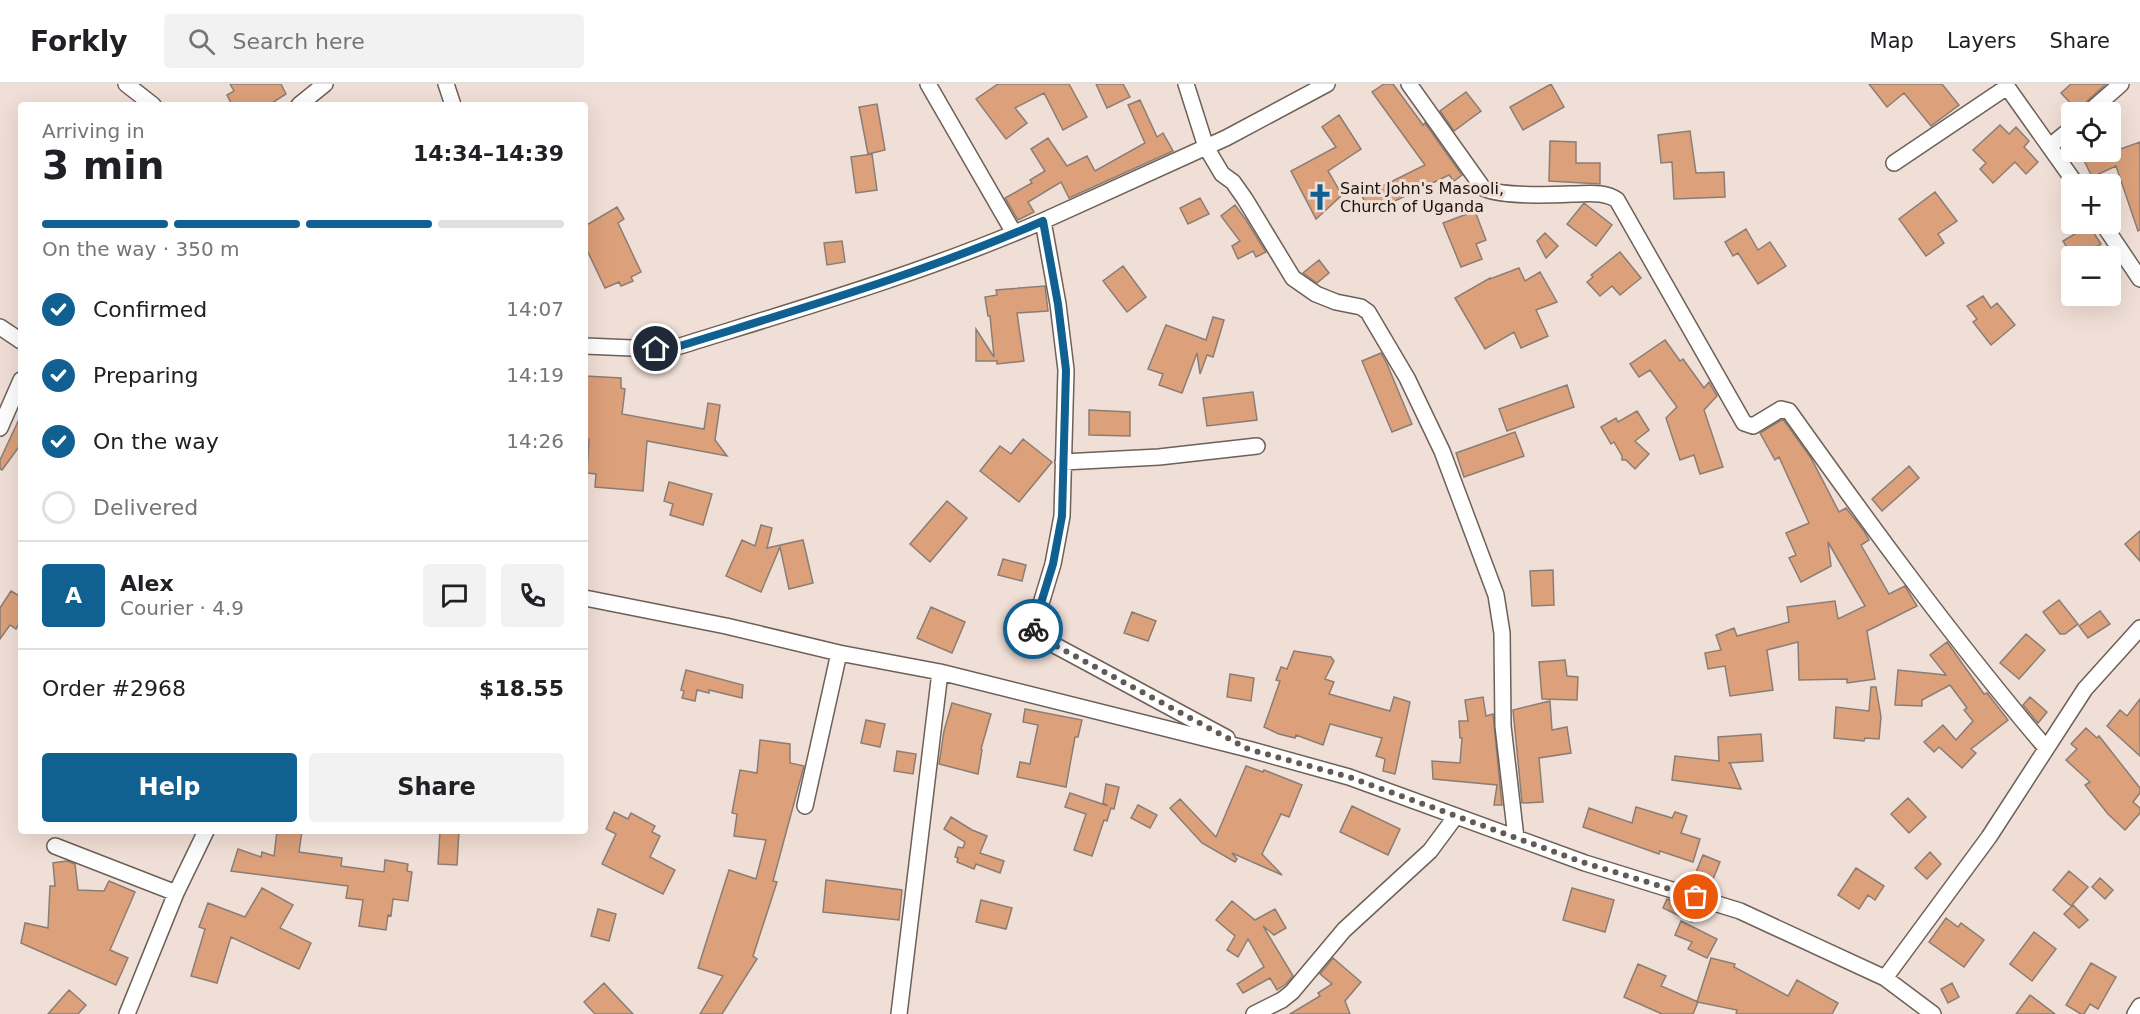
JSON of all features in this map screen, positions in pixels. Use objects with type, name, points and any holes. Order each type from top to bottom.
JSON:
[{"type":"street","points":[[126,84],[149,102]]},
{"type":"street","points":[[303,102],[324,84]]},
{"type":"street","points":[[446,84],[452,102]]},
{"type":"street","points":[[928,84],[1014,233]]},
{"type":"street","points":[[1186,84],[1206,147],[1222,174],[1233,182],[1245,199],[1293,278],[1316,294],[1365,309],[1375,321],[1407,378],[1442,451],[1496,595],[1502,633],[1503,726],[1516,838]]},
{"type":"street","points":[[588,346],[656,349],[680,346],[875,284],[1043,221],[1237,133],[1327,84]]},
{"type":"street","points":[[1409,84],[1483,188],[1496,192],[1517,193],[1602,193],[1617,200],[1744,423],[1753,426],[1781,409],[1789,411],[1894,558],[2004,699],[2046,748]]},
{"type":"street","points":[[2100,102],[2121,84]]},
{"type":"street","points":[[1894,163],[2006,86],[2069,174]]},
{"type":"street","points":[[2050,146],[2061,137]]},
{"type":"street","points":[[1043,221],[1058,304],[1066,370],[1062,516],[1053,564],[1032,633],[1248,749]]},
{"type":"street","points":[[2110,234],[2140,279]]},
{"type":"street","points":[[0,327],[18,339]]},
{"type":"street","points":[[0,428],[18,388]]},
{"type":"street","points":[[1063,462],[1159,457],[1257,446]]},
{"type":"street","points":[[588,599],[726,626],[839,653],[940,672],[1248,749],[1349,777],[1585,863],[1740,911],[1885,978],[1933,1014]]},
{"type":"street","points":[[1885,978],[1989,837],[2085,689],[2140,628]]},
{"type":"street","points":[[805,806],[839,653]]},
{"type":"street","points":[[899,1014],[940,672]]},
{"type":"street","points":[[1254,1014],[1282,1000],[1292,992],[1344,930],[1430,851],[1456,816]]},
{"type":"street","points":[[127,1014],[176,893],[205,834]]},
{"type":"street","points":[[55,846],[176,893]]},
{"type":"street","points":[[2135,1014],[2140,1006]]},
{"type":"building","points":[[230,84],[281,84],[286,94],[274,102],[230,102],[227,95],[234,91]]},
{"type":"building","points":[[998,84],[1069,84],[1087,117],[1063,130],[1044,93],[1015,108],[1027,123],[1006,139],[976,99]]},
{"type":"building","points":[[1096,84],[1123,84],[1130,97],[1107,108]]},
{"type":"building","points":[[1384,84],[1393,84],[1423,125],[1425,123],[1462,175],[1454,181],[1449,175],[1370,213],[1362,196],[1425,165],[1372,92]]},
{"type":"building","points":[[1551,84],[1564,107],[1523,130],[1510,107]]},
{"type":"building","points":[[1869,84],[1942,84],[1959,105],[1931,126],[1904,93],[1887,107]]},
{"type":"building","points":[[2071,84],[2106,84],[2086,102],[2070,102],[2061,93]]},
{"type":"building","points":[[1466,92],[1481,111],[1454,131],[1440,111]]},
{"type":"building","points":[[1140,100],[1157,137],[1163,133],[1173,151],[1069,198],[1061,182],[1028,202],[1034,212],[1018,220],[1005,198],[1032,183],[1030,180],[1045,171],[1031,149],[1048,138],[1067,166],[1087,156],[1095,171],[1145,143],[1128,105]]},
{"type":"building","points":[[877,104],[885,150],[868,154],[859,107]]},
{"type":"building","points":[[1339,115],[1361,149],[1328,171],[1342,195],[1316,219],[1291,171],[1336,147],[1322,127]]},
{"type":"building","points":[[2000,125],[2009,134],[2016,127],[2029,141],[2024,147],[2038,162],[2026,174],[2015,162],[1993,183],[1980,169],[1986,163],[1973,150]]},
{"type":"building","points":[[1690,131],[1696,173],[1724,172],[1725,197],[1674,199],[1672,162],[1661,163],[1658,135]]},
{"type":"building","points":[[1550,141],[1576,142],[1576,163],[1600,163],[1600,184],[1549,181]]},
{"type":"building","points":[[2140,142],[2140,230],[2138,231],[2121,181],[2121,174],[2119,174],[2116,166],[2099,174],[2091,174],[2085,162],[2121,162],[2121,149]]},
{"type":"building","points":[[872,154],[877,190],[856,193],[851,157]]},
{"type":"building","points":[[1935,192],[1957,221],[1938,234],[1944,243],[1926,256],[1899,219]]},
{"type":"building","points":[[1200,198],[1209,214],[1188,224],[1180,208]]},
{"type":"building","points":[[1584,203],[1612,225],[1596,246],[1567,224]]},
{"type":"building","points":[[1235,205],[1266,252],[1256,257],[1253,251],[1238,259],[1232,246],[1240,241],[1221,216]]},
{"type":"building","points":[[617,207],[624,219],[618,223],[641,272],[631,277],[633,281],[621,286],[619,282],[605,288],[588,252],[588,224]]},
{"type":"building","points":[[1475,211],[1486,240],[1476,244],[1482,259],[1461,267],[1443,223]]},
{"type":"building","points":[[1746,229],[1758,250],[1770,242],[1786,266],[1758,284],[1738,253],[1733,256],[1725,242]]},
{"type":"building","points":[[1545,233],[1558,246],[1546,258],[1537,241]]},
{"type":"building","points":[[2075,234],[2094,234],[2101,244],[2098,246],[2066,246],[2063,241]]},
{"type":"building","points":[[842,241],[845,262],[827,265],[824,243]]},
{"type":"building","points":[[1620,252],[1641,278],[1620,295],[1612,286],[1600,296],[1587,282],[1593,277],[1591,275]]},
{"type":"building","points":[[1319,260],[1329,273],[1317,283],[1303,273]]},
{"type":"building","points":[[1123,266],[1146,297],[1127,312],[1103,281]]},
{"type":"building","points":[[1519,268],[1525,281],[1540,272],[1557,302],[1536,310],[1548,336],[1521,348],[1514,332],[1485,349],[1455,298],[1490,278]]},
{"type":"building","points":[[1045,286],[1048,311],[1017,313],[1024,361],[997,364],[997,361],[976,361],[976,329],[994,357],[990,316],[988,316],[985,297],[997,295],[996,290]]},
{"type":"building","points":[[1983,296],[1991,308],[1997,303],[2015,325],[1991,345],[1973,322],[1977,319],[1967,306]]},
{"type":"building","points":[[1213,317],[1224,320],[1213,357],[1207,355],[1200,374],[1197,353],[1182,393],[1159,385],[1163,374],[1148,369],[1166,325],[1206,340]]},
{"type":"building","points":[[1665,340],[1680,361],[1683,359],[1704,388],[1709,382],[1717,396],[1704,410],[1723,467],[1700,474],[1694,455],[1680,460],[1666,418],[1677,407],[1650,370],[1639,377],[1630,364]]},
{"type":"building","points":[[1381,353],[1412,424],[1392,432],[1362,361]]},
{"type":"building","points":[[588,376],[621,378],[621,388],[625,389],[622,414],[704,429],[708,403],[720,405],[715,440],[727,456],[647,441],[643,491],[595,487],[596,474],[588,473]]},
{"type":"building","points":[[1567,385],[1574,407],[1507,431],[1499,409]]},
{"type":"building","points":[[1253,392],[1257,420],[1207,426],[1203,398]]},
{"type":"building","points":[[1089,410],[1130,412],[1130,436],[1089,435]]},
{"type":"building","points":[[1637,411],[1649,430],[1635,441],[1649,454],[1635,469],[1626,460],[1622,460],[1614,442],[1611,444],[1601,427],[1616,418],[1618,422]]},
{"type":"building","points":[[1783,419],[1811,458],[1839,512],[1846,508],[1864,531],[1869,540],[1861,545],[1889,594],[1905,586],[1917,606],[1867,631],[1875,679],[1847,683],[1847,679],[1799,680],[1798,642],[1767,650],[1773,690],[1730,696],[1725,666],[1708,669],[1705,653],[1721,650],[1716,635],[1734,628],[1737,636],[1789,622],[1787,607],[1835,601],[1838,619],[1865,606],[1828,542],[1831,566],[1801,582],[1789,558],[1796,555],[1786,533],[1809,523],[1779,457],[1775,460],[1760,433]]},
{"type":"building","points":[[18,421],[18,448],[2,470],[0,460]]},
{"type":"building","points":[[1515,432],[1524,456],[1464,477],[1456,453]]},
{"type":"building","points":[[1023,439],[1052,462],[1019,502],[980,471],[1000,446],[1011,454]]},
{"type":"building","points":[[1909,466],[1919,478],[1882,511],[1872,499]]},
{"type":"building","points":[[669,482],[712,494],[703,525],[670,515],[673,504],[664,501]]},
{"type":"building","points":[[947,501],[967,518],[930,562],[910,544]]},
{"type":"building","points":[[761,525],[772,528],[767,548],[803,540],[813,583],[789,589],[780,547],[761,592],[726,576],[742,540],[755,546]]},
{"type":"building","points":[[2140,531],[2140,561],[2125,544]]},
{"type":"building","points":[[1003,559],[1026,565],[1022,581],[998,575]]},
{"type":"building","points":[[1553,570],[1554,605],[1532,606],[1530,571]]},
{"type":"building","points":[[11,591],[18,595],[18,626],[16,629],[10,625],[0,639],[0,608]]},
{"type":"building","points":[[2059,600],[2078,624],[2065,634],[2060,634],[2043,612]]},
{"type":"building","points":[[931,607],[965,622],[952,653],[917,638]]},
{"type":"building","points":[[2100,611],[2110,624],[2088,638],[2079,626]]},
{"type":"building","points":[[1132,612],[1156,621],[1148,641],[1124,633]]},
{"type":"building","points":[[2026,634],[2045,650],[2019,679],[2000,663]]},
{"type":"building","points":[[1947,642],[1984,694],[1987,693],[2008,720],[1971,749],[1976,753],[1962,768],[1939,747],[1934,752],[1924,742],[1943,725],[1956,740],[1973,721],[1964,710],[1967,708],[1950,685],[1922,700],[1922,706],[1895,705],[1898,670],[1946,675],[1930,655]]},
{"type":"building","points":[[1294,651],[1331,657],[1334,661],[1325,679],[1334,682],[1329,694],[1390,711],[1394,697],[1410,702],[1395,774],[1383,771],[1385,759],[1376,756],[1382,738],[1330,724],[1323,745],[1296,735],[1295,738],[1279,734],[1264,727],[1280,681],[1276,680],[1281,667],[1287,669]]},
{"type":"building","points":[[1565,660],[1567,676],[1578,677],[1577,700],[1542,699],[1539,662]]},
{"type":"building","points":[[686,670],[743,685],[742,698],[709,690],[709,693],[697,690],[695,701],[682,698],[684,691],[681,690]]},
{"type":"building","points":[[1230,674],[1254,678],[1251,701],[1227,697]]},
{"type":"building","points":[[1871,687],[1876,687],[1881,717],[1879,739],[1865,738],[1864,741],[1834,738],[1836,707],[1869,711]]},
{"type":"building","points":[[1483,697],[1486,716],[1493,714],[1502,805],[1494,805],[1497,785],[1433,779],[1432,761],[1460,763],[1462,738],[1460,738],[1459,721],[1468,721],[1465,700]]},
{"type":"building","points":[[2030,697],[2047,712],[2038,723],[2023,705]]},
{"type":"building","points":[[2140,699],[2140,756],[2107,726],[2120,710],[2127,716]]},
{"type":"building","points":[[1550,701],[1552,730],[1567,727],[1571,753],[1539,758],[1543,802],[1522,803],[1513,710]]},
{"type":"building","points":[[952,703],[991,714],[981,749],[978,774],[939,764],[944,731]]},
{"type":"building","points":[[1025,709],[1082,720],[1078,737],[1075,737],[1066,787],[1017,777],[1020,762],[1030,764],[1038,725],[1023,722]]},
{"type":"building","points":[[866,720],[885,724],[880,747],[861,743]]},
{"type":"building","points":[[2086,728],[2097,738],[2099,736],[2140,788],[2140,793],[2133,802],[2140,808],[2140,813],[2125,830],[2108,814],[2085,785],[2090,782],[2066,760],[2077,749],[2071,744]]},
{"type":"building","points":[[1761,734],[1763,761],[1728,763],[1741,789],[1672,780],[1675,756],[1719,761],[1718,737]]},
{"type":"building","points":[[760,740],[790,744],[790,763],[804,766],[773,881],[777,882],[753,956],[757,959],[722,1014],[700,1014],[723,976],[698,968],[729,870],[756,879],[766,840],[734,836],[737,814],[732,813],[740,770],[757,773]]},
{"type":"building","points":[[897,751],[916,754],[913,774],[894,771]]},
{"type":"building","points":[[1246,766],[1263,772],[1264,770],[1302,785],[1289,817],[1281,814],[1262,854],[1282,875],[1232,853],[1237,859],[1235,862],[1202,843],[1170,808],[1180,799],[1216,837]]},
{"type":"building","points":[[1106,784],[1119,787],[1114,809],[1111,808],[1107,821],[1104,820],[1092,856],[1074,850],[1086,814],[1065,807],[1070,793],[1108,806],[1103,803]]},
{"type":"building","points":[[1908,798],[1926,817],[1909,833],[1891,814]]},
{"type":"building","points":[[1138,805],[1157,815],[1150,828],[1131,818]]},
{"type":"building","points":[[1352,806],[1400,829],[1388,855],[1340,832]]},
{"type":"building","points":[[1636,807],[1672,818],[1675,812],[1687,816],[1681,833],[1700,839],[1693,862],[1660,851],[1659,854],[1583,827],[1589,808],[1632,823]]},
{"type":"building","points":[[614,812],[628,819],[631,813],[655,826],[652,832],[660,836],[650,857],[675,870],[663,894],[602,864],[616,834],[606,829]]},
{"type":"building","points":[[951,817],[987,836],[980,853],[1004,861],[1000,873],[976,864],[974,869],[957,862],[958,858],[955,857],[958,847],[963,848],[965,842],[944,829]]},
{"type":"building","points":[[277,834],[302,834],[299,852],[342,858],[341,866],[384,872],[385,860],[408,864],[407,871],[412,872],[408,901],[393,899],[386,930],[359,926],[363,900],[346,898],[348,886],[231,871],[238,849],[261,857],[262,852],[274,856]]},
{"type":"building","points":[[440,834],[459,834],[457,865],[438,864]]},
{"type":"building","points":[[1930,852],[1941,864],[1927,879],[1915,868]]},
{"type":"building","points":[[1703,855],[1720,862],[1711,884],[1694,877]]},
{"type":"building","points":[[67,861],[75,864],[78,890],[104,891],[109,881],[135,892],[110,950],[128,958],[116,985],[21,943],[25,923],[48,928],[50,886],[55,886],[53,863]]},
{"type":"building","points":[[1856,868],[1884,886],[1875,900],[1868,895],[1859,909],[1838,895]]},
{"type":"building","points":[[2069,871],[2088,887],[2071,906],[2053,890]]},
{"type":"building","points":[[2100,878],[2113,890],[2105,899],[2092,887]]},
{"type":"building","points":[[826,880],[902,890],[899,920],[823,912]]},
{"type":"building","points":[[262,888],[293,905],[280,928],[311,943],[299,969],[231,937],[217,983],[191,976],[205,929],[199,927],[208,903],[245,917]]},
{"type":"building","points":[[1572,888],[1614,900],[1605,932],[1563,920]]},
{"type":"building","points":[[1667,899],[1697,910],[1692,922],[1663,908]]},
{"type":"building","points":[[981,900],[1012,908],[1006,929],[976,922]]},
{"type":"building","points":[[1232,901],[1255,920],[1275,909],[1286,928],[1274,935],[1263,926],[1293,976],[1277,990],[1270,978],[1243,993],[1237,984],[1264,967],[1248,939],[1238,957],[1227,950],[1235,936],[1216,920]]},
{"type":"building","points":[[2073,905],[2088,920],[2079,928],[2064,914]]},
{"type":"building","points":[[598,909],[616,914],[609,941],[591,936]]},
{"type":"building","points":[[1946,918],[1958,927],[1961,923],[1984,940],[1964,967],[1929,942]]},
{"type":"building","points":[[1681,921],[1717,939],[1707,958],[1688,949],[1692,942],[1675,935]]},
{"type":"building","points":[[2034,932],[2056,949],[2032,981],[2010,964]]},
{"type":"building","points":[[1333,958],[1361,982],[1345,1001],[1350,1014],[1290,1014],[1320,996],[1318,993],[1332,984],[1320,974]]},
{"type":"building","points":[[1711,958],[1735,964],[1734,967],[1788,996],[1797,980],[1838,1003],[1832,1014],[1736,1014],[1737,1010],[1697,1002]]},
{"type":"building","points":[[2091,963],[2116,977],[2098,1009],[2090,1004],[2084,1014],[2081,1014],[2066,1005]]},
{"type":"building","points":[[1638,964],[1666,976],[1661,986],[1698,1002],[1693,1014],[1662,1014],[1624,997]]},
{"type":"building","points":[[604,983],[633,1014],[595,1014],[584,1002]]},
{"type":"building","points":[[1952,983],[1959,997],[1948,1003],[1941,989]]},
{"type":"building","points":[[69,990],[86,1005],[78,1014],[48,1014]]},
{"type":"building","points":[[2030,995],[2055,1014],[2016,1014]]},
{"type":"way so far","points":[[1033,629],[1032,633],[1248,749],[1349,777],[1585,863],[1696,897]]},
{"type":"place","name":"Saint John's Masooli, Church of Uganda","points":[[1320,197]]},
{"type":"route","points":[[656,349],[680,346],[875,284],[1043,221],[1058,304],[1066,370],[1062,516],[1053,564],[1033,629]]}]
